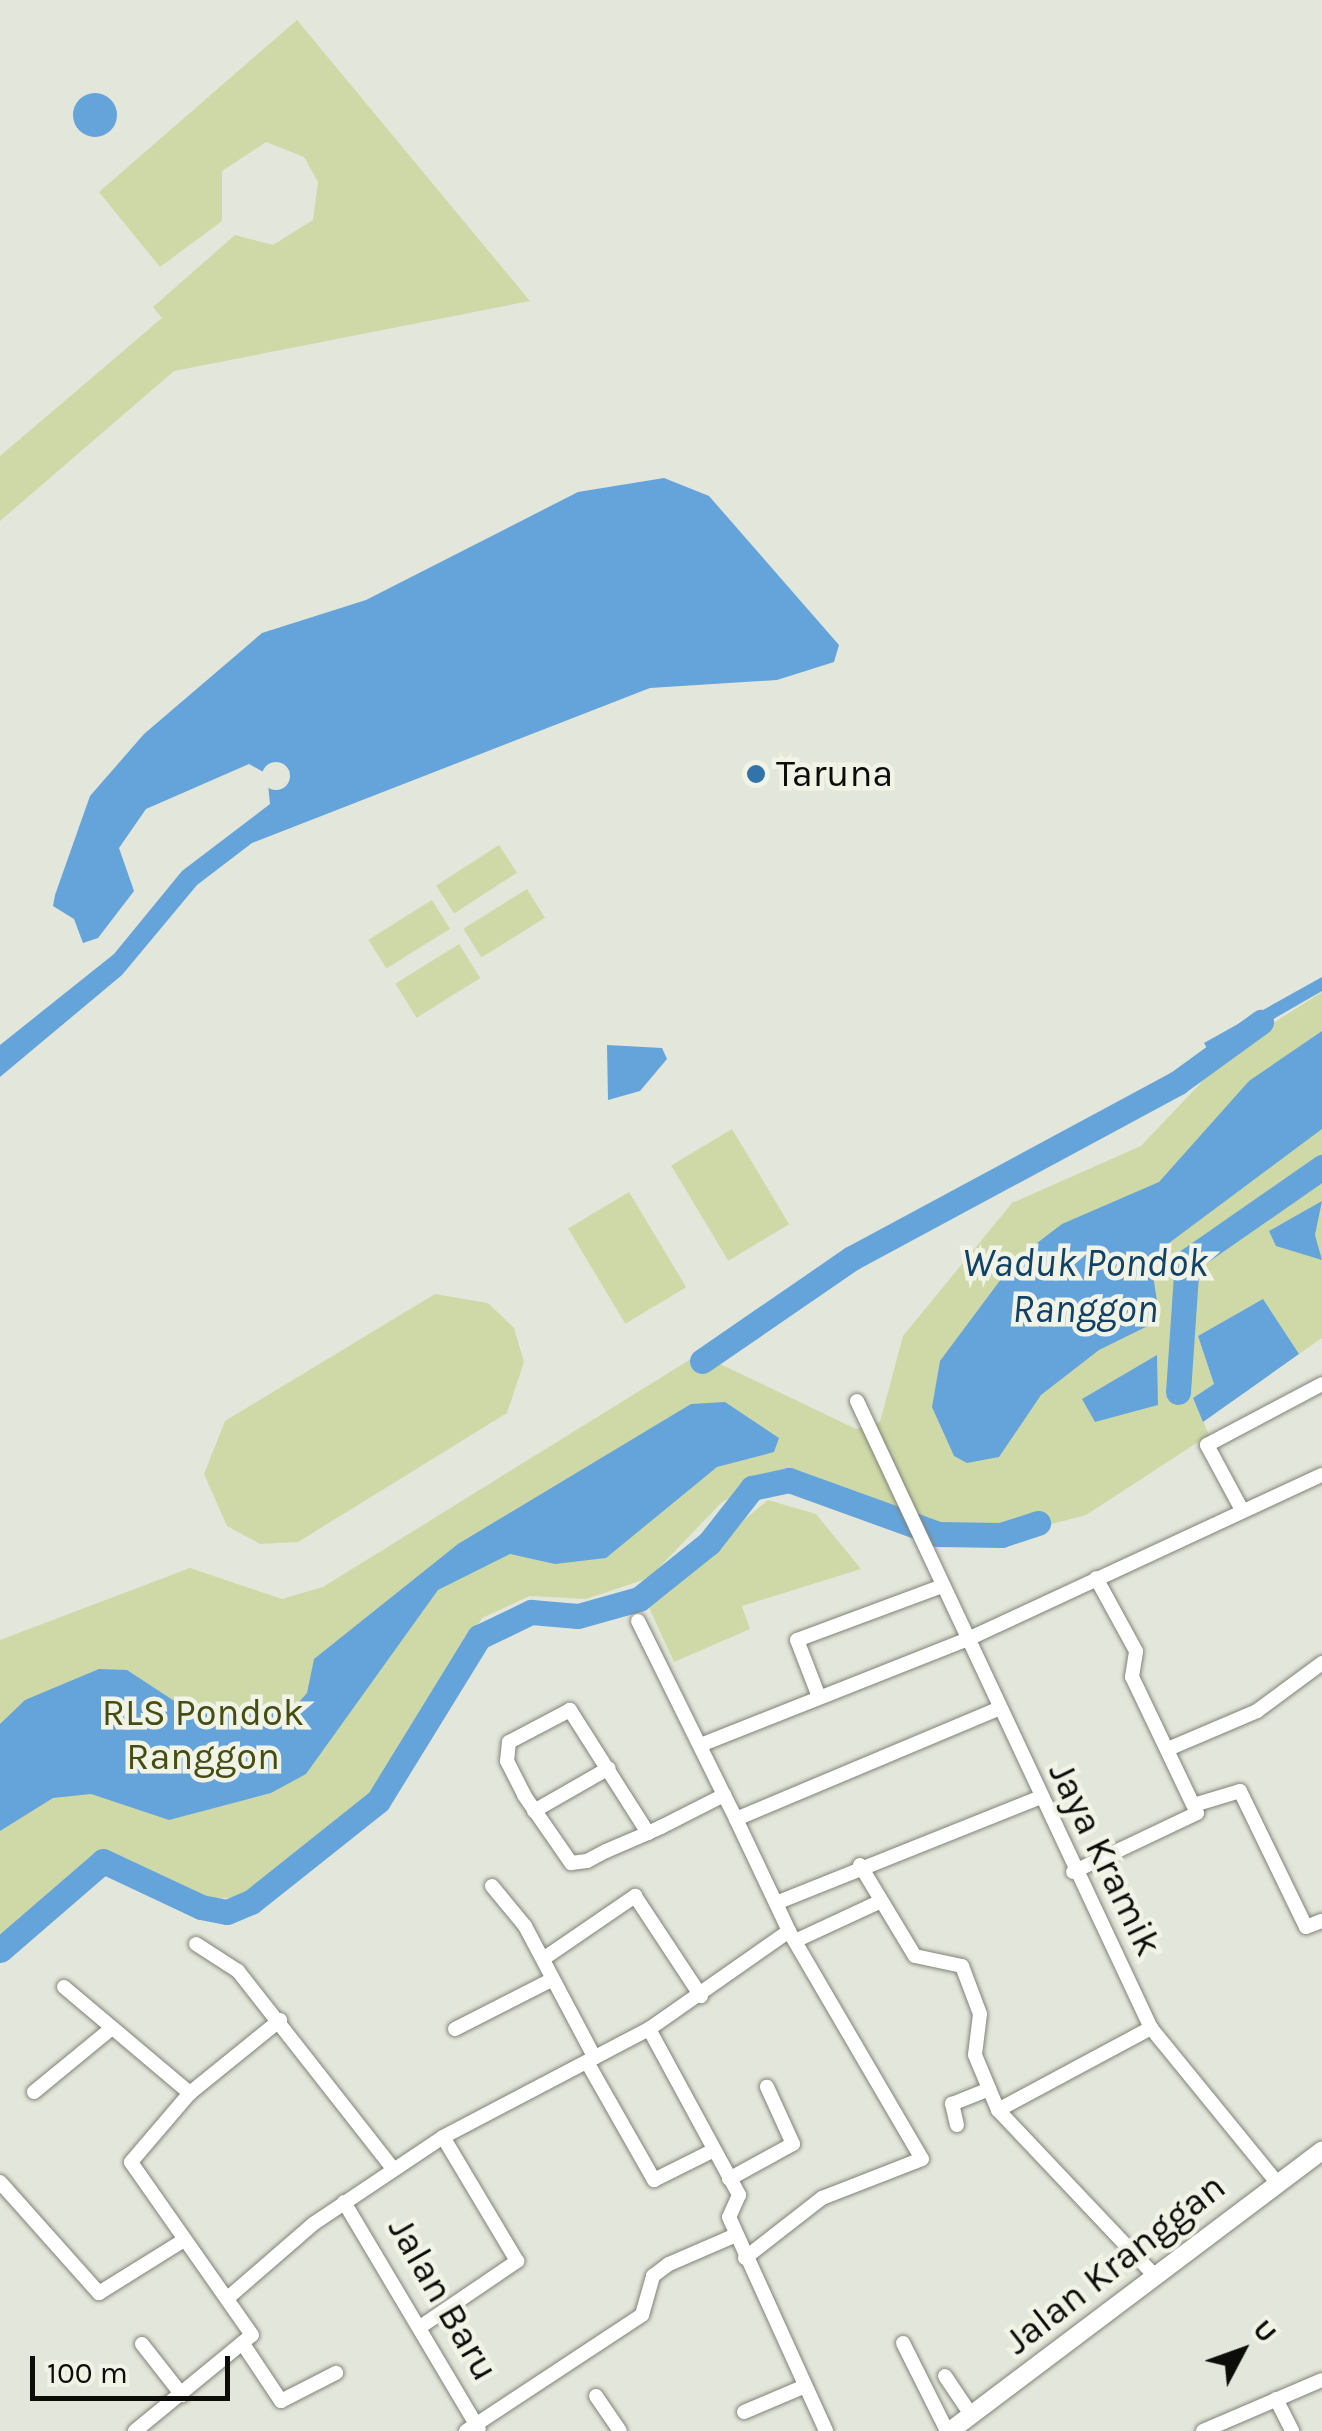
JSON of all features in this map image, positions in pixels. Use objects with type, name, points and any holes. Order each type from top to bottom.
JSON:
[{"type":"main road","name":"Jalan Kranggan","points":[[948,2431],[1152,2273],[1322,2151]]},
{"type":"street","points":[[1242,1510],[1207,1445],[1322,1384]]},
{"type":"street","name":"Jaya Kramik","points":[[857,1401],[1038,1798],[1152,2028],[1276,2182]]},
{"type":"street","points":[[703,1744],[966,1640],[1322,1475]]},
{"type":"street","points":[[1096,1578],[1136,1651],[1132,1677],[1197,1804]]},
{"type":"street","points":[[818,1697],[796,1640],[942,1586]]},
{"type":"street","points":[[638,1621],[703,1744],[792,1936],[922,2159],[822,2198],[745,2258]]},
{"type":"street","points":[[1168,1749],[1257,1711],[1322,1663]]},
{"type":"street","points":[[648,1833],[609,1768],[563,1708],[506,1748],[534,1812],[576,1864],[648,1833],[724,1795]]},
{"type":"street","points":[[736,1820],[1000,1708]]},
{"type":"street","points":[[534,1812],[609,1768]]},
{"type":"street","points":[[1073,1872],[1190,1820],[1197,1804],[1240,1791],[1306,1926],[1322,1920]]},
{"type":"street","points":[[776,1903],[860,1865],[1038,1798]]},
{"type":"street","points":[[860,1865],[914,1956],[962,1966],[980,2014],[976,2055],[998,2110],[1152,2273]]},
{"type":"street","points":[[492,1886],[543,1959],[654,2180],[712,2151]]},
{"type":"street","points":[[543,1959],[635,1896],[701,1996]]},
{"type":"street","points":[[230,2296],[344,2202],[444,2136],[650,2028],[792,1936],[879,1902]]},
{"type":"street","points":[[196,1944],[238,1971],[394,2169]]},
{"type":"street","points":[[455,2030],[551,1980]]},
{"type":"street","points":[[64,1987],[108,2032],[190,2092]]},
{"type":"street","points":[[135,2431],[245,2347],[252,2335],[230,2296],[184,2240],[130,2158],[190,2092],[280,2020]]},
{"type":"street","points":[[650,2028],[740,2200],[729,2217],[826,2431]]},
{"type":"street","points":[[998,2110],[1152,2028]]},
{"type":"street","points":[[34,2092],[108,2032]]},
{"type":"street","points":[[729,2179],[793,2144],[767,2088]]},
{"type":"street","points":[[958,2125],[952,2104],[989,2089]]},
{"type":"street","points":[[423,2325],[516,2262],[444,2136]]},
{"type":"street","points":[[0,2182],[99,2293],[184,2240]]},
{"type":"street","name":"Jalan Baru","points":[[344,2202],[423,2325],[474,2429]]},
{"type":"street","points":[[474,2429],[642,2315],[652,2276],[692,2249],[736,2235]]},
{"type":"street","points":[[142,2344],[182,2395]]},
{"type":"street","points":[[903,2344],[948,2431]]},
{"type":"street","points":[[245,2347],[281,2401],[336,2373]]},
{"type":"street","points":[[946,2376],[972,2416]]},
{"type":"street","points":[[1203,2431],[1322,2380]]},
{"type":"street","points":[[744,2412],[803,2387]]},
{"type":"street","points":[[596,2396],[620,2431]]},
{"type":"street","points":[[1276,2398],[1292,2431]]},
{"type":"green space","points":[[297,20],[530,301],[174,371],[0,521],[0,456],[162,318],[153,307],[235,235],[273,245],[313,220],[318,182],[304,157],[266,142],[222,171],[222,221],[160,267],[99,192]]},
{"type":"green space","points":[[499,845],[517,873],[454,914],[436,886]]},
{"type":"green space","points":[[527,889],[545,918],[481,958],[463,929]]},
{"type":"green space","points":[[432,900],[450,929],[386,969],[368,940]]},
{"type":"green space","points":[[459,944],[480,978],[417,1018],[395,984]]},
{"type":"green space","name":"RLS Pondok Ranggon","points":[[1322,992],[1322,1338],[1299,1354],[1263,1300],[1198,1336],[1214,1384],[1193,1398],[1209,1435],[1086,1515],[1040,1527],[1034,1516],[990,1531],[941,1529],[769,1475],[721,1503],[649,1578],[586,1599],[530,1596],[482,1618],[376,1793],[249,1896],[203,1900],[103,1855],[0,1937],[0,1640],[190,1568],[282,1599],[323,1587],[699,1354],[856,1429],[880,1422],[903,1336],[1012,1203],[1141,1146],[1234,1048]]},
{"type":"green space","points":[[732,1129],[789,1224],[728,1261],[671,1166]]},
{"type":"green space","points":[[629,1192],[686,1287],[625,1324],[568,1229]]},
{"type":"green space","points":[[435,1294],[488,1303],[514,1328],[524,1362],[507,1413],[298,1542],[260,1544],[227,1526],[204,1474],[225,1421]]},
{"type":"green space","points":[[768,1500],[816,1514],[861,1569],[742,1606],[750,1629],[674,1662],[646,1601]]},
{"type":"water","points":[[95,93],[110,100],[117,115],[110,130],[95,137],[80,130],[73,115],[80,100]]},
{"type":"water","points":[[664,478],[709,496],[839,645],[834,662],[777,680],[650,688],[252,843],[197,885],[122,975],[0,1077],[0,1045],[114,954],[182,871],[270,804],[267,774],[249,764],[146,809],[119,848],[134,891],[98,938],[83,943],[74,919],[53,906],[55,895],[90,796],[144,734],[262,633],[366,600],[578,492]]},
{"type":"water","points":[[1322,977],[1322,991],[1211,1055],[1204,1043]]},
{"type":"water","name":"Waduk Pondok Ranggon","points":[[1322,1031],[1322,1129],[1161,1249],[1152,1269],[1160,1320],[1099,1350],[1041,1395],[999,1457],[967,1463],[954,1456],[932,1407],[940,1361],[1016,1259],[1062,1224],[1159,1182],[1249,1081]]},
{"type":"water","points":[[607,1045],[662,1048],[667,1059],[640,1091],[608,1100]]},
{"type":"water","points":[[1322,1201],[1315,1235],[1322,1260],[1276,1246],[1269,1231]]},
{"type":"water","points":[[1263,1299],[1299,1354],[1203,1422],[1193,1398],[1214,1384],[1198,1336]]},
{"type":"water","points":[[1157,1355],[1158,1405],[1095,1422],[1082,1399]]},
{"type":"water","points":[[725,1402],[779,1438],[774,1452],[717,1467],[606,1558],[555,1564],[510,1554],[438,1590],[306,1774],[271,1793],[169,1820],[91,1794],[53,1798],[0,1831],[0,1724],[25,1700],[99,1669],[127,1670],[185,1708],[290,1712],[307,1693],[314,1659],[458,1544],[691,1404]]},
{"type":"pier","points":[[276,762],[286,766],[290,776],[286,786],[276,790],[266,786],[262,776],[266,766]]},
{"type":"waterway","points":[[702,1361],[852,1258],[1177,1083],[1261,1022]]},
{"type":"waterway","points":[[1178,1392],[1187,1261],[1322,1167]]},
{"type":"waterway","points":[[0,1950],[103,1861],[201,1907],[227,1912],[251,1902],[378,1801],[479,1637],[531,1612],[578,1616],[639,1599],[709,1543],[752,1488],[789,1480],[938,1534],[1001,1535],[1038,1523]]},
{"type":"place","name":"Taruna","points":[[756,774]]}]
